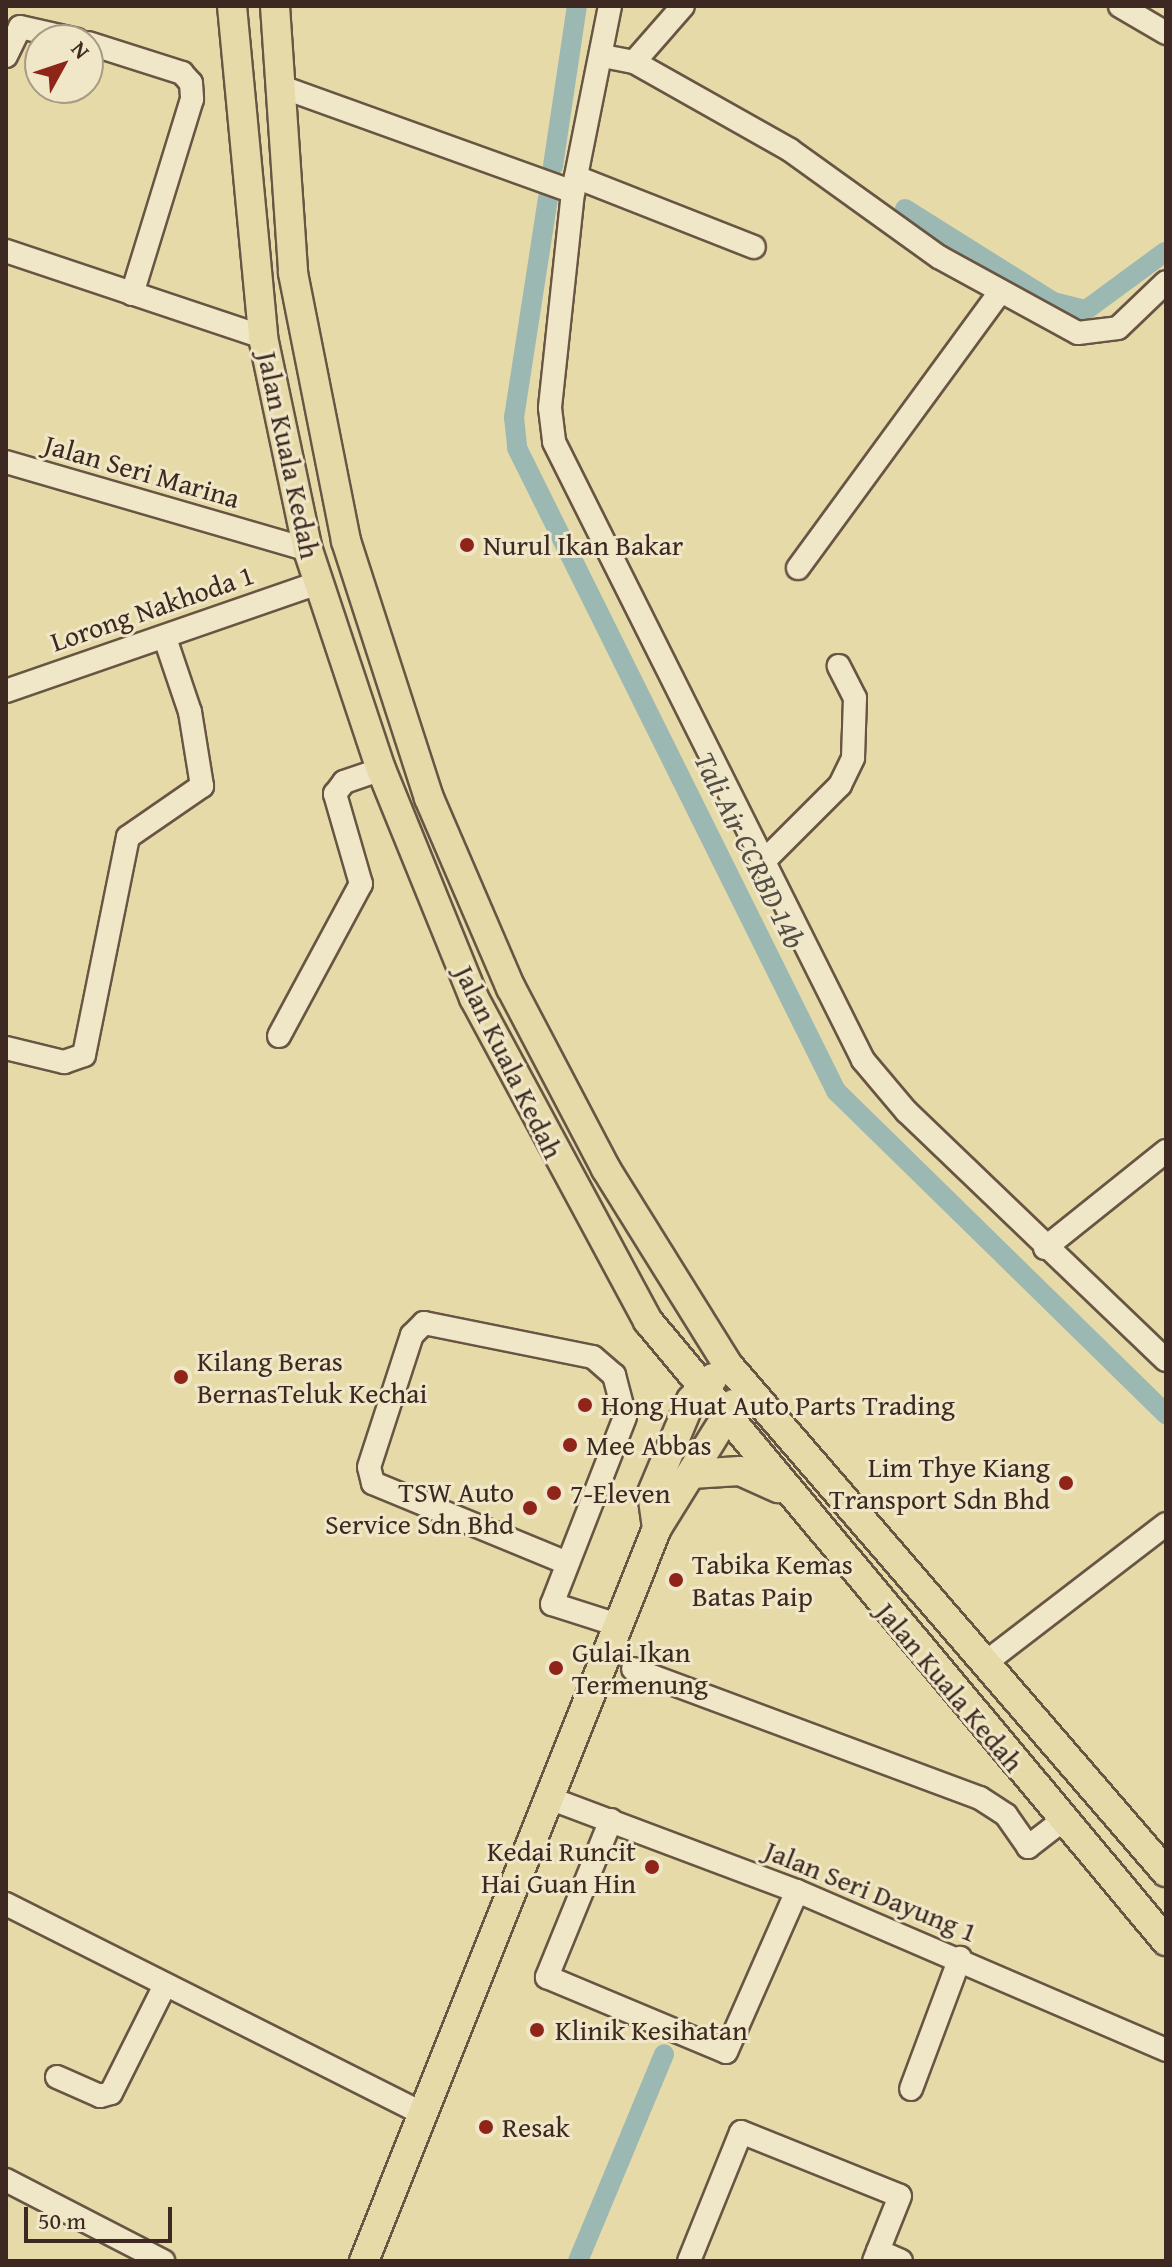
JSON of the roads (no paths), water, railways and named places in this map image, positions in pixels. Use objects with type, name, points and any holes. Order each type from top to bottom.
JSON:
[{"type":"main road","name":"Jalan Kuala Kedah","points":[[232,6],[263,337],[308,550],[381,769],[474,998],[648,1321],[785,1493],[1166,1941]]},
{"type":"main road","name":"Jalan Kuala Kedah","points":[[275,6],[279,86],[306,356],[382,667],[429,798],[511,988],[606,1169],[728,1365],[1166,1872]]},
{"type":"main road","points":[[648,1321],[676,1374],[676,1434]]},
{"type":"main road","points":[[657,1528],[652,1493],[676,1434],[702,1388],[728,1365]]},
{"type":"main road","points":[[364,2261],[657,1528],[691,1474],[722,1414],[750,1391]]},
{"type":"main road","points":[[691,1474],[740,1471],[785,1493]]},
{"type":"street","points":[[610,6],[603,56],[574,185],[552,435],[863,1060],[1045,1248],[1166,1360]]},
{"type":"street","points":[[634,62],[683,6]]},
{"type":"street","points":[[1120,6],[1166,33]]},
{"type":"street","points":[[6,56],[20,27],[24,28]]},
{"type":"street","points":[[104,48],[182,73],[191,83],[192,99],[132,294]]},
{"type":"street","points":[[603,56],[634,62],[862,195],[999,293],[1093,335],[1118,328],[1166,282]]},
{"type":"street","points":[[279,86],[754,247]]},
{"type":"street","points":[[6,251],[263,337]]},
{"type":"street","points":[[798,568],[999,293]]},
{"type":"street","name":"Jalan Seri Marina","points":[[6,462],[308,550]]},
{"type":"street","name":"Lorong Nakhoda 1","points":[[6,691],[318,583]]},
{"type":"street","points":[[6,1048],[64,1062],[84,1055],[128,837],[196,793],[205,779],[165,638]]},
{"type":"street","points":[[763,862],[840,785],[853,758],[855,698],[839,666]]},
{"type":"street","points":[[279,1036],[361,884],[335,794],[344,782],[381,769]]},
{"type":"street","points":[[1045,1248],[1166,1151]]},
{"type":"street","points":[[567,1563],[373,1483],[369,1467],[412,1335],[424,1323],[445,1322],[593,1357],[614,1375],[625,1417],[552,1604],[618,1625]]},
{"type":"street","points":[[985,1663],[1166,1524]]},
{"type":"street","points":[[633,1669],[980,1798],[1006,1815],[1028,1847],[1063,1820]]},
{"type":"street","name":"Jalan Seri Dayung 1","points":[[549,1798],[797,1891],[960,1958],[1166,2050]]},
{"type":"street","points":[[611,1820],[547,1977],[726,2052],[797,1891]]},
{"type":"street","points":[[6,1904],[164,1987],[423,2114]]},
{"type":"street","points":[[911,2089],[960,1958]]},
{"type":"street","points":[[57,2077],[94,2094],[111,2093],[164,1987]]},
{"type":"street","points":[[689,2261],[741,2132],[900,2196],[876,2256],[901,2261]]},
{"type":"street","points":[[6,2180],[163,2261]]},
{"type":"waterway","name":"Tali Air CCRBD 14b","points":[[553,166],[577,6]]},
{"type":"waterway","name":"Tali Air CCRBD 14b","points":[[548,198],[514,417],[517,448],[836,1091],[1166,1414]]},
{"type":"waterway","points":[[905,209],[1053,302],[1086,310],[1165,252]]},
{"type":"waterway","points":[[578,2261],[664,2054]]},
{"type":"place","name":"Nurul Ikan Bakar","points":[[467,545]]},
{"type":"place","name":"Kilang Beras BernasTeluk Kechai","points":[[181,1377]]},
{"type":"place","name":"Hong Huat Auto Parts Trading","points":[[585,1405]]},
{"type":"place","name":"Mee Abbas","points":[[570,1445]]},
{"type":"place","name":"Lim Thye Kiang Transport Sdn Bhd","points":[[1066,1483]]},
{"type":"place","name":"7-Eleven","points":[[554,1493]]},
{"type":"place","name":"TSW Auto Service Sdn Bhd","points":[[530,1508]]},
{"type":"place","name":"Tabika Kemas Batas Paip","points":[[676,1580]]},
{"type":"place","name":"Gulai Ikan Termenung","points":[[556,1668]]},
{"type":"place","name":"Kedai Runcit Hai Guan Hin","points":[[652,1867]]},
{"type":"place","name":"Klinik Kesihatan","points":[[537,2030]]},
{"type":"place","name":"Resak","points":[[486,2127]]}]
